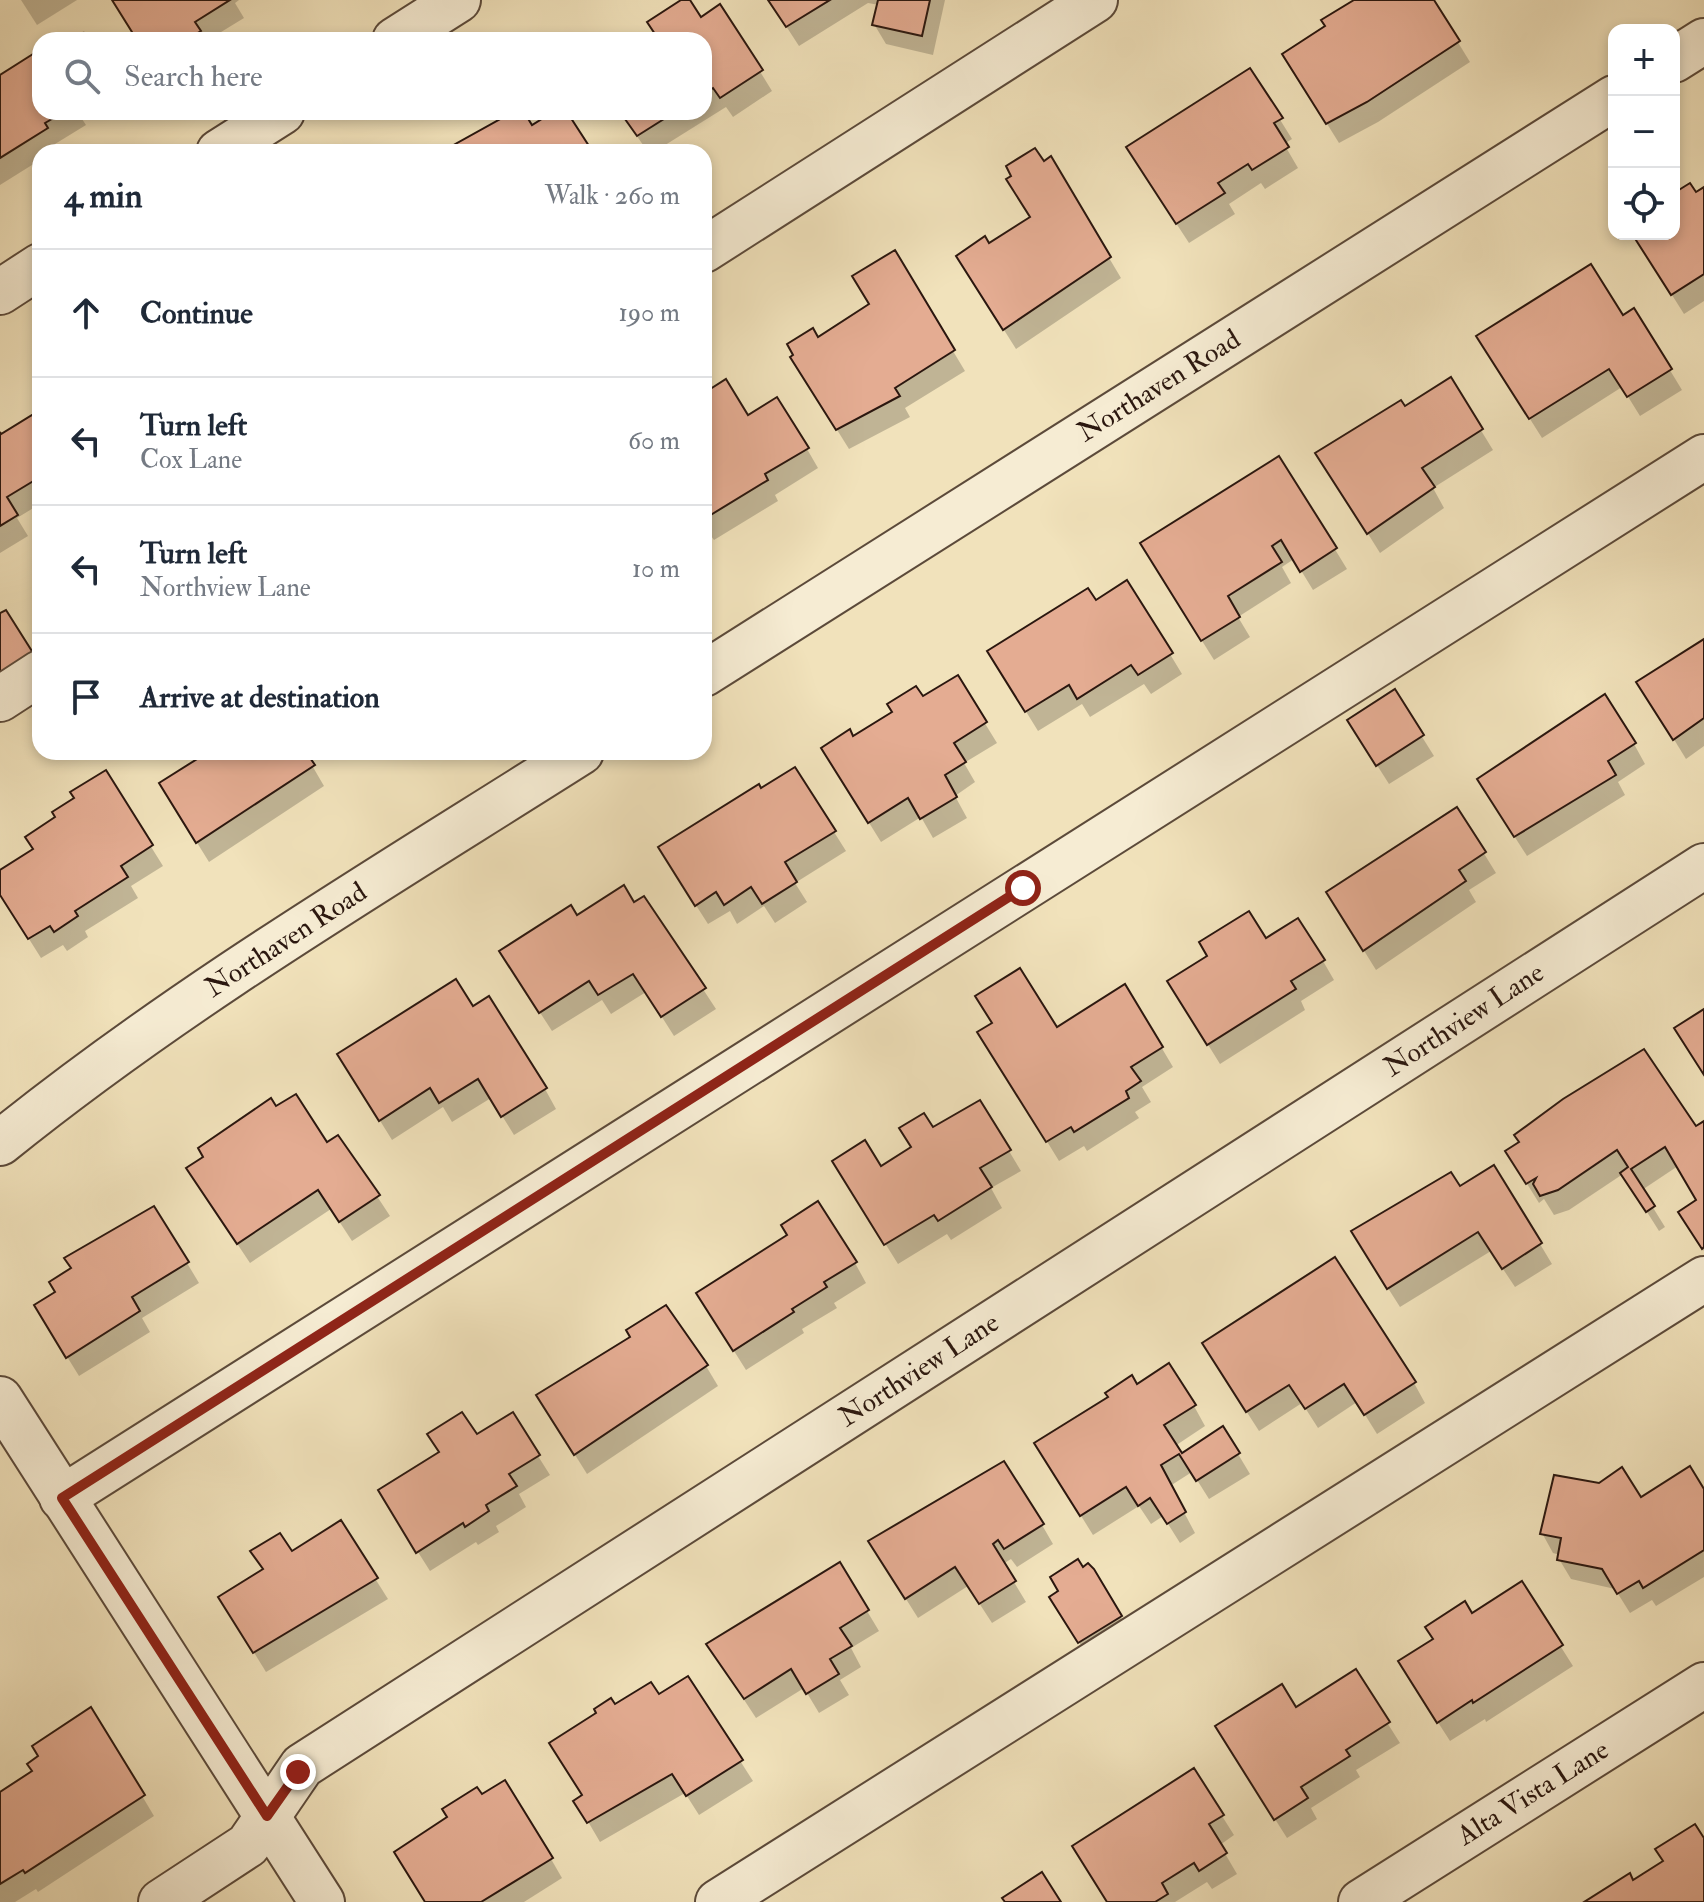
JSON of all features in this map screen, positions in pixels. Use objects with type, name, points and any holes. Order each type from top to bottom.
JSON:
[{"type":"street","points":[[408,32],[458,0]]},
{"type":"street","points":[[712,245],[1095,0]]},
{"type":"street","points":[[1680,56],[1704,41]]},
{"type":"street","name":"Northaven Road","points":[[712,669],[1608,102]]},
{"type":"street","points":[[232,144],[269,120]]},
{"type":"street","points":[[0,292],[32,271]]},
{"type":"street","points":[[62,1498],[1704,457]]},
{"type":"street","points":[[0,699],[32,678]]},
{"type":"street","name":"Northaven Road","points":[[0,1143],[50,1102],[225,977],[568,760]]},
{"type":"street","name":"Northview Lane","points":[[161,1902],[248,1845],[302,1766],[1704,866]]},
{"type":"street","points":[[718,1902],[1704,1279]]},
{"type":"street","points":[[0,1399],[322,1902]]},
{"type":"street","name":"Alta Vista Lane","points":[[1361,1902],[1704,1685]]},
{"type":"building","points":[[112,0],[230,0],[195,22],[199,32],[132,32]]},
{"type":"building","points":[[681,0],[690,0],[701,17],[720,4],[763,70],[720,98],[712,89],[712,32],[654,32],[647,22]]},
{"type":"building","points":[[768,0],[830,0],[786,27]]},
{"type":"building","points":[[878,0],[930,0],[922,36],[872,25]]},
{"type":"building","points":[[1354,0],[1434,0],[1460,41],[1367,102],[1326,124],[1282,54],[1325,26],[1321,20]]},
{"type":"building","points":[[32,55],[32,120],[50,120],[45,123],[48,128],[0,158],[0,75]]},
{"type":"building","points":[[1250,68],[1283,118],[1274,123],[1289,147],[1252,170],[1248,164],[1218,183],[1225,193],[1176,224],[1126,147]]},
{"type":"building","points":[[499,120],[529,120],[532,125],[540,120],[572,120],[588,144],[455,144]]},
{"type":"building","points":[[626,120],[662,120],[637,136]]},
{"type":"building","points":[[1035,148],[1044,161],[1051,156],[1111,257],[1003,330],[956,256],[985,236],[989,243],[1030,217],[1006,179],[1011,176],[1006,166]]},
{"type":"building","points":[[1690,183],[1696,192],[1704,187],[1704,274],[1671,295],[1636,240],[1680,240],[1680,189]]},
{"type":"building","points":[[895,250],[955,350],[895,388],[900,396],[836,430],[790,357],[793,355],[787,344],[813,328],[818,337],[869,304],[852,276]]},
{"type":"building","points":[[1591,264],[1623,315],[1634,308],[1672,369],[1627,397],[1609,369],[1529,419],[1476,336]]},
{"type":"building","points":[[1451,377],[1483,429],[1422,468],[1435,487],[1367,534],[1315,453],[1401,400],[1405,406]]},
{"type":"building","points":[[726,379],[748,415],[777,397],[809,448],[765,474],[768,480],[712,514],[712,388]]},
{"type":"building","points":[[32,415],[32,482],[7,497],[18,515],[0,526],[0,432]]},
{"type":"building","points":[[1279,456],[1337,548],[1300,572],[1281,540],[1272,546],[1282,562],[1228,596],[1240,617],[1201,641],[1140,543]]},
{"type":"building","points":[[1127,580],[1173,653],[1138,675],[1131,665],[1077,699],[1069,685],[1025,712],[987,651],[1088,588],[1096,600]]},
{"type":"building","points":[[6,610],[32,651],[32,658],[0,679],[0,613]]},
{"type":"building","points":[[1704,639],[1704,718],[1673,740],[1636,682]]},
{"type":"building","points":[[958,675],[987,722],[954,743],[966,762],[945,775],[957,797],[920,819],[908,798],[868,823],[821,748],[850,729],[853,736],[892,712],[887,704],[916,686],[923,696]]},
{"type":"building","points":[[1395,689],[1424,735],[1376,766],[1347,720]]},
{"type":"building","points":[[1605,694],[1636,743],[1608,761],[1616,775],[1514,837],[1477,779]]},
{"type":"building","points":[[195,760],[312,760],[315,765],[196,843],[159,783]]},
{"type":"building","points":[[795,767],[836,831],[785,862],[797,882],[762,904],[751,887],[724,905],[716,892],[695,906],[658,847],[759,784],[761,788]]},
{"type":"building","points":[[106,770],[153,845],[121,866],[128,877],[75,911],[78,916],[54,932],[50,926],[28,939],[0,895],[0,870],[33,849],[25,837],[55,817],[52,812],[74,798],[70,792]]},
{"type":"building","points":[[1457,807],[1486,852],[1459,870],[1466,881],[1363,951],[1326,892]]},
{"type":"building","points":[[624,885],[634,902],[644,896],[706,988],[661,1017],[633,974],[598,995],[589,981],[539,1013],[499,951],[571,905],[577,915]]},
{"type":"building","points":[[1249,911],[1266,938],[1298,918],[1325,960],[1291,981],[1296,989],[1207,1045],[1167,981],[1207,956],[1199,942]]},
{"type":"building","points":[[1020,968],[1057,1027],[1125,984],[1163,1047],[1131,1067],[1141,1081],[1126,1091],[1129,1098],[1074,1132],[1071,1127],[1046,1142],[977,1032],[992,1023],[975,996]]},
{"type":"building","points":[[456,979],[473,1006],[489,996],[547,1088],[501,1117],[478,1079],[439,1103],[430,1088],[379,1121],[337,1054]]},
{"type":"building","points":[[1704,1009],[1704,1075],[1674,1028]]},
{"type":"building","points":[[1644,1049],[1696,1126],[1704,1121],[1702,1249],[1678,1212],[1696,1200],[1665,1147],[1631,1169],[1655,1206],[1646,1212],[1620,1173],[1628,1167],[1617,1150],[1558,1190],[1540,1196],[1533,1184],[1536,1178],[1526,1184],[1505,1151],[1519,1142],[1514,1135],[1563,1099]]},
{"type":"building","points":[[296,1094],[327,1142],[338,1135],[380,1195],[339,1222],[318,1190],[237,1244],[186,1168],[203,1157],[198,1148],[271,1098],[276,1106]]},
{"type":"building","points":[[980,1100],[1011,1150],[980,1168],[992,1187],[938,1221],[934,1215],[884,1245],[832,1161],[865,1140],[881,1166],[911,1147],[899,1128],[924,1113],[933,1127]]},
{"type":"building","points":[[1494,1165],[1542,1243],[1502,1269],[1478,1232],[1387,1289],[1351,1231],[1451,1172],[1460,1186]]},
{"type":"building","points":[[818,1201],[857,1262],[824,1282],[827,1287],[792,1309],[794,1312],[733,1351],[696,1293],[787,1235],[781,1225]]},
{"type":"building","points":[[154,1206],[189,1262],[132,1297],[140,1311],[66,1358],[34,1305],[55,1292],[49,1282],[71,1268],[64,1258]]},
{"type":"building","points":[[1335,1257],[1416,1382],[1364,1415],[1344,1384],[1305,1409],[1289,1385],[1246,1412],[1202,1343]]},
{"type":"building","points":[[666,1305],[708,1365],[574,1455],[536,1395],[630,1337],[626,1330]]},
{"type":"building","points":[[1169,1363],[1196,1405],[1164,1425],[1182,1453],[1223,1426],[1240,1453],[1196,1481],[1179,1454],[1161,1465],[1186,1512],[1167,1524],[1150,1498],[1138,1506],[1126,1487],[1080,1516],[1034,1443],[1108,1397],[1105,1393],[1132,1375],[1137,1384]]},
{"type":"building","points":[[462,1412],[477,1434],[513,1412],[540,1455],[509,1474],[517,1486],[486,1505],[489,1511],[465,1527],[463,1523],[416,1553],[378,1490],[439,1452],[427,1434]]},
{"type":"building","points":[[1004,1461],[1044,1524],[1004,1549],[998,1540],[993,1544],[1016,1581],[979,1604],[955,1567],[905,1599],[868,1541]]},
{"type":"building","points":[[1690,1466],[1704,1489],[1704,1550],[1643,1588],[1639,1581],[1617,1594],[1602,1569],[1557,1560],[1561,1538],[1540,1534],[1554,1475],[1599,1483],[1622,1467],[1641,1497]]},
{"type":"building","points":[[341,1520],[378,1578],[253,1653],[218,1597],[263,1569],[250,1551],[280,1533],[292,1551]]},
{"type":"building","points":[[1078,1559],[1083,1567],[1088,1563],[1094,1569],[1122,1616],[1078,1643],[1049,1597],[1058,1591],[1050,1577]]},
{"type":"building","points":[[840,1562],[869,1610],[840,1628],[852,1646],[830,1659],[839,1674],[806,1694],[791,1669],[744,1699],[706,1644]]},
{"type":"building","points":[[1522,1581],[1563,1645],[1437,1723],[1398,1661],[1433,1639],[1425,1627],[1465,1601],[1472,1613]]},
{"type":"building","points":[[1356,1669],[1390,1722],[1346,1750],[1350,1756],[1301,1787],[1308,1798],[1274,1820],[1215,1726],[1282,1684],[1296,1707]]},
{"type":"building","points":[[688,1676],[743,1760],[686,1796],[672,1774],[587,1823],[573,1801],[582,1795],[549,1743],[596,1713],[594,1709],[611,1698],[615,1704],[651,1682],[659,1694]]},
{"type":"building","points":[[91,1707],[145,1795],[25,1873],[23,1870],[0,1884],[0,1792],[32,1771],[27,1764],[38,1756],[32,1746]]},
{"type":"building","points":[[1194,1768],[1224,1815],[1209,1824],[1227,1853],[1199,1871],[1194,1863],[1162,1883],[1168,1894],[1155,1902],[1107,1902],[1072,1846]]},
{"type":"building","points":[[505,1780],[553,1858],[481,1902],[425,1902],[394,1852],[447,1817],[442,1809],[477,1787],[482,1794]]},
{"type":"building","points":[[1695,1824],[1704,1838],[1704,1902],[1584,1902],[1630,1873],[1633,1880],[1663,1861],[1655,1849]]},
{"type":"building","points":[[1042,1872],[1061,1902],[1005,1902],[1002,1898]]},
{"type":"route","points":[[298,1772],[267,1816],[62,1498],[1023,888]]}]
